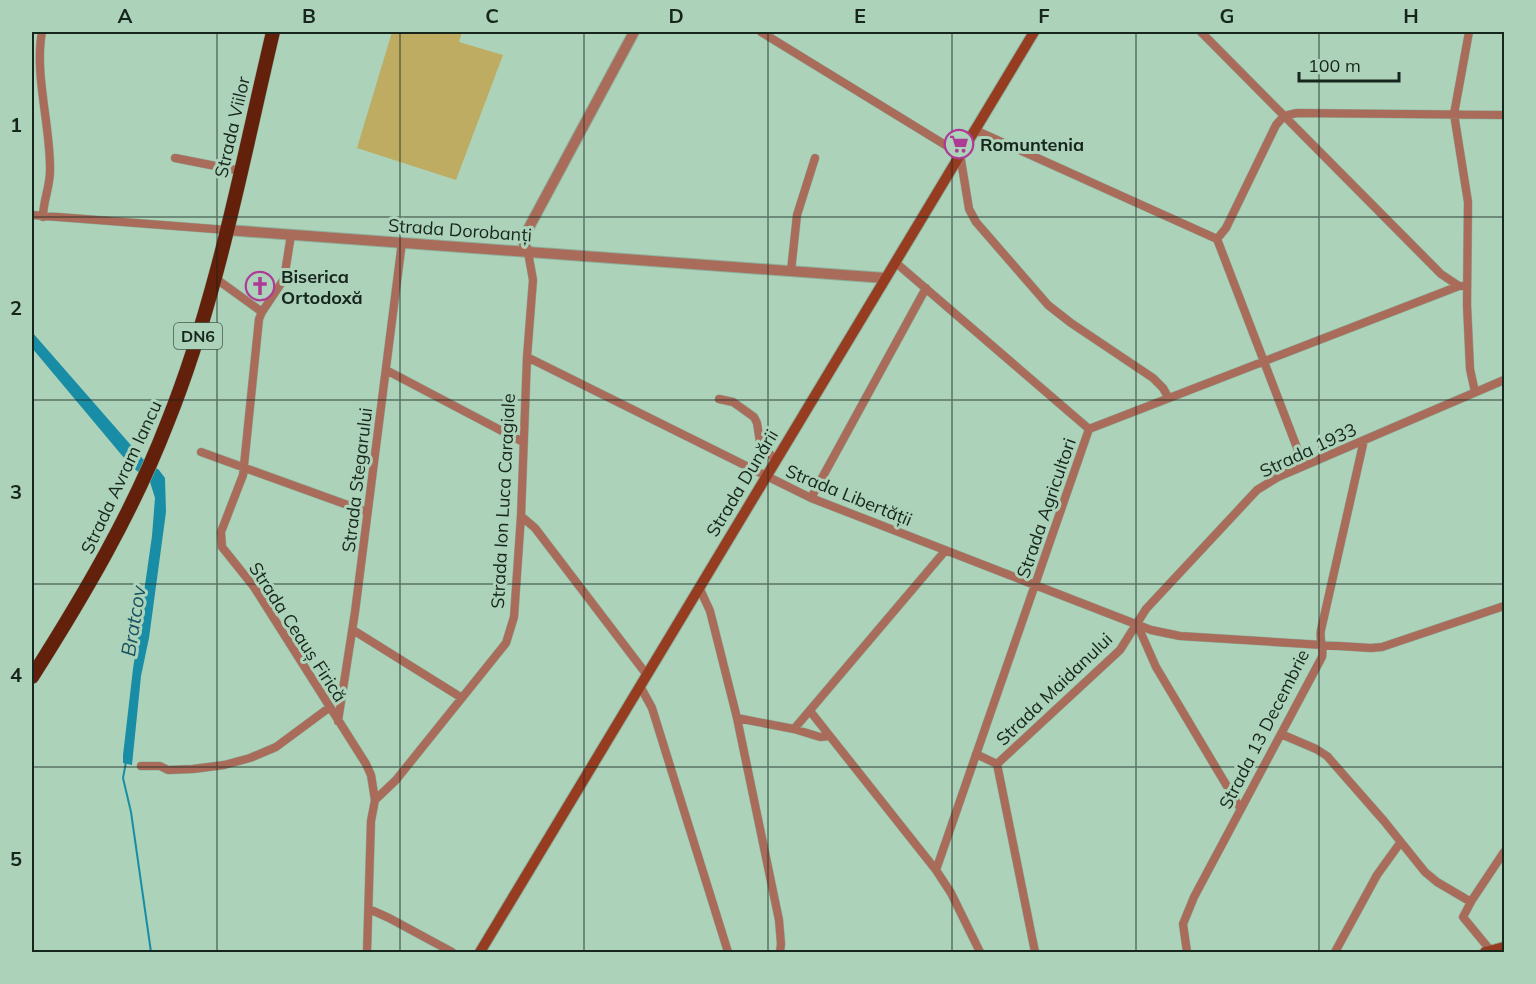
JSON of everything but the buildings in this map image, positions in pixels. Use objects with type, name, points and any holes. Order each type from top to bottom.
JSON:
[{"type":"highway","name":"Strada Viilor","points":[[227,230],[273,32]]},
{"type":"highway","name":"Strada Avram Iancu","points":[[32,677],[101,564],[154,458],[192,356],[227,230]]},
{"type":"main road","name":"Strada Dunării","points":[[480,952],[1034,32]]},
{"type":"main road","points":[[1488,952],[1504,947]]},
{"type":"street","points":[[42,32],[40,41],[50,169],[43,217]]},
{"type":"street","name":"Strada Ion Luca Caragiale","points":[[375,800],[396,780],[506,643],[511,630],[514,617],[521,516],[527,357],[533,280],[528,252],[524,244],[526,233],[634,32]]},
{"type":"street","points":[[761,32],[960,154],[969,209],[976,222],[1048,305],[1153,378],[1168,397]]},
{"type":"street","points":[[1201,32],[1441,274],[1463,286]]},
{"type":"street","points":[[1468,32],[1454,114],[1468,202],[1463,286],[1470,369],[1475,392]]},
{"type":"street","points":[[1217,239],[1226,228],[1276,125],[1284,116],[1297,114],[1504,115]]},
{"type":"street","points":[[975,130],[1217,239],[1304,466]]},
{"type":"street","points":[[175,158],[241,171]]},
{"type":"street","points":[[791,271],[797,215],[815,158]]},
{"type":"street","name":"Strada Dorobanți","points":[[32,215],[885,278]]},
{"type":"street","name":"Strada Ceauș Firică","points":[[291,235],[284,279],[262,312],[252,380],[244,468],[239,488],[221,532],[222,547],[255,587],[366,764],[371,775],[375,800]]},
{"type":"street","name":"Strada Stegarului","points":[[338,721],[353,630],[402,242]]},
{"type":"street","points":[[895,262],[1089,429]]},
{"type":"street","points":[[215,279],[262,312]]},
{"type":"street","name":"Strada Agricultori","points":[[936,870],[1089,429],[1463,286]]},
{"type":"street","points":[[811,498],[926,288]]},
{"type":"street","name":"Strada Libertății","points":[[527,357],[811,498],[1034,586],[1137,624],[1180,636],[1382,647],[1504,606]]},
{"type":"street","points":[[386,370],[524,442]]},
{"type":"street","name":"Strada 1933","points":[[1137,624],[1146,609],[1257,490],[1278,477],[1504,380]]},
{"type":"street","points":[[719,399],[733,402],[754,417],[760,442],[775,460]]},
{"type":"street","name":"Strada 13 Decembrie","points":[[1187,952],[1184,924],[1186,916],[1240,808],[1322,657],[1321,630],[1364,440]]},
{"type":"street","points":[[201,452],[367,512]]},
{"type":"street","points":[[521,516],[535,528],[646,675]]},
{"type":"street","points":[[794,729],[945,551]]},
{"type":"street","points":[[699,587],[710,610],[737,718],[779,920],[780,952]]},
{"type":"street","points":[[1137,624],[1147,648],[1240,808]]},
{"type":"street","name":"Strada Maidanului","points":[[1035,952],[997,764],[1120,650],[1137,624]]},
{"type":"street","points":[[353,630],[462,698]]},
{"type":"street","points":[[640,686],[652,708],[728,952]]},
{"type":"street","points":[[141,766],[156,765],[168,770],[193,769],[224,765],[250,758],[276,747],[330,707]]},
{"type":"street","points":[[810,711],[936,870],[951,893],[980,952]]},
{"type":"street","points":[[737,718],[794,729],[820,737],[829,736]]},
{"type":"street","points":[[1281,734],[1327,756],[1431,877],[1471,902]]},
{"type":"street","points":[[976,754],[997,764]]},
{"type":"street","points":[[367,952],[371,821],[375,800]]},
{"type":"street","points":[[1335,952],[1377,875],[1400,843]]},
{"type":"street","points":[[1488,952],[1463,917],[1504,852]]},
{"type":"street","points":[[369,909],[452,952]]},
{"type":"shaded area","points":[[392,32],[462,32],[459,42],[503,55],[456,180],[357,148]]},
{"type":"water","points":[[32,332],[143,459],[159,470],[165,478],[166,512],[149,638],[141,676],[132,765],[123,763],[123,755],[155,498],[150,482],[130,465],[32,348]]},
{"type":"waterway","name":"Bratcov","points":[[126,762],[123,778],[131,812],[151,952]]},
{"type":"place","name":"Romuntenia","points":[[959,144]]},
{"type":"place","name":"Biserica Ortodoxă","points":[[260,286]]}]
